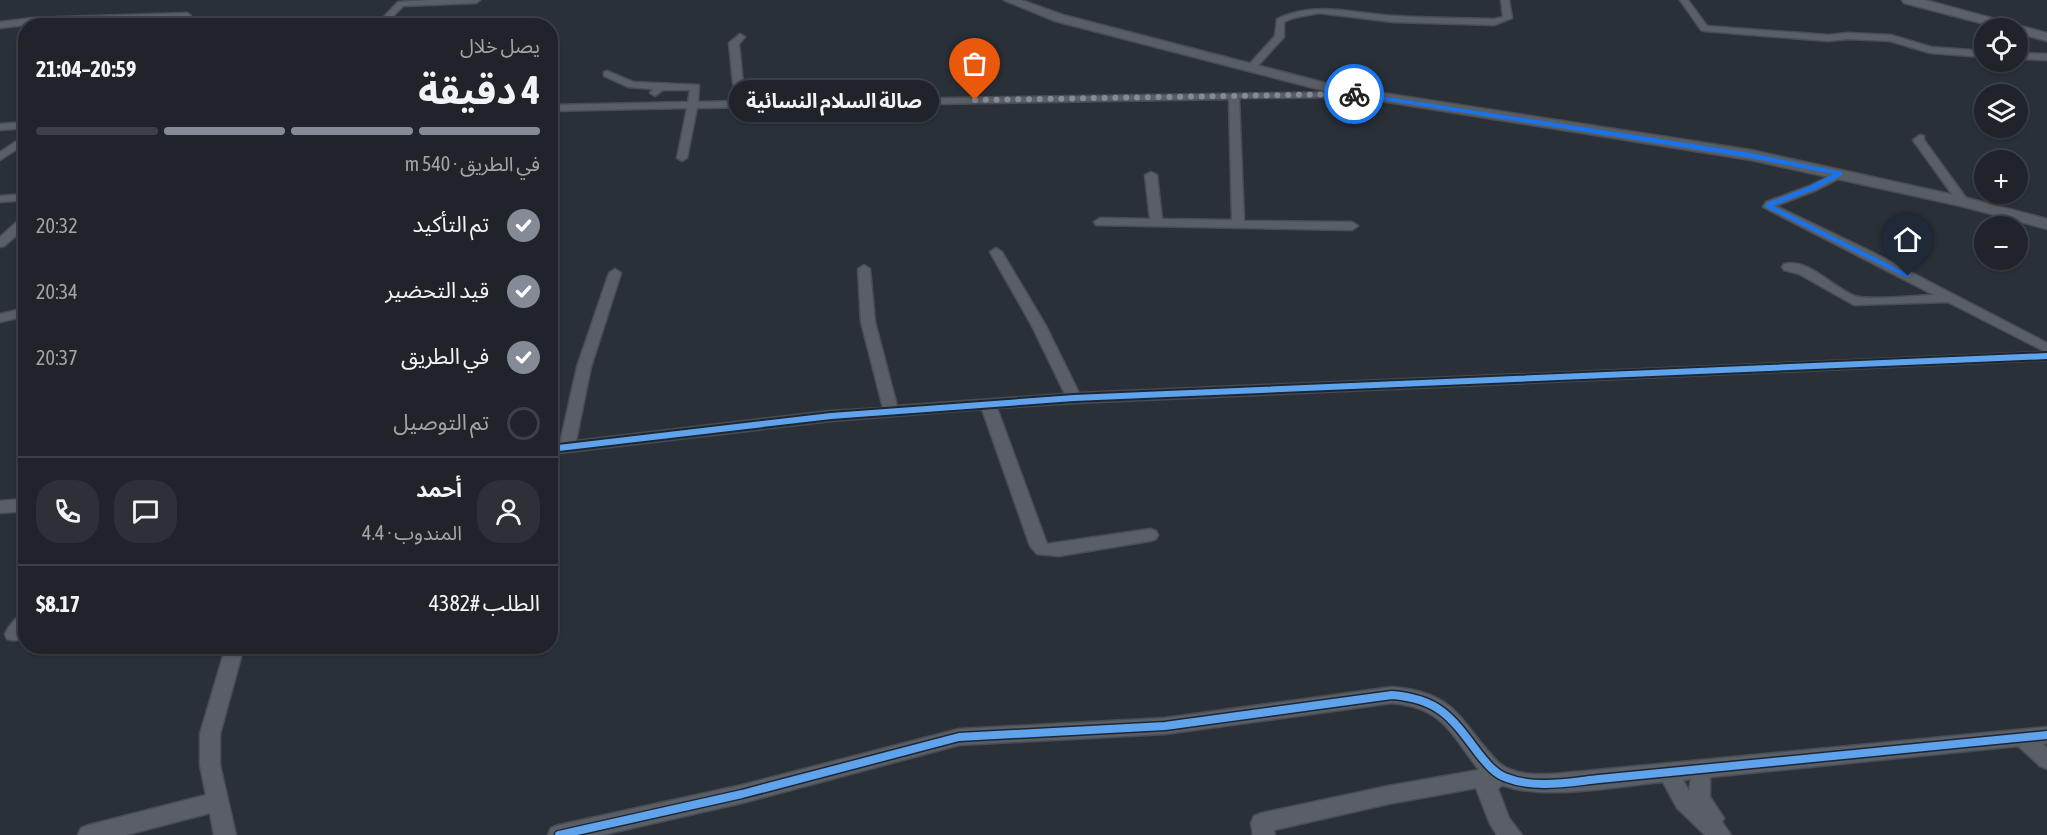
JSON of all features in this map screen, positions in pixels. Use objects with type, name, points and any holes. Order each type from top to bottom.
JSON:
[{"type":"main road","points":[[1010,0],[1059,18],[1250,69],[1355,94],[1751,155],[1963,202],[2047,224]]},
{"type":"main road","points":[[1909,0],[1975,18]]},
{"type":"main road","points":[[2028,32],[2047,38]]},
{"type":"street","points":[[387,18],[400,4],[476,0]]},
{"type":"street","points":[[1250,69],[1279,37],[1280,21],[1290,16],[1319,10],[1393,19],[1494,22],[1508,18],[1505,0]]},
{"type":"street","points":[[1684,0],[1701,27],[1705,28],[1828,38],[1884,38],[1930,50],[1974,53]]},
{"type":"street","points":[[125,18],[187,16]]},
{"type":"street","points":[[1,25],[18,23]]},
{"type":"street","points":[[740,37],[734,43],[735,60],[739,94],[746,105]]},
{"type":"street","points":[[2028,56],[2047,57]]},
{"type":"street","points":[[607,74],[631,85],[658,90],[696,87],[682,158]]},
{"type":"street","points":[[558,108],[1355,94]]},
{"type":"street","points":[[1234,95],[1238,224]]},
{"type":"street","points":[[0,127],[18,126]]},
{"type":"street","points":[[1920,138],[1918,140],[1963,202]]},
{"type":"street","points":[[0,157],[18,144]]},
{"type":"street","points":[[1840,174],[1813,188],[1770,204],[1769,207],[1951,297],[2047,348]]},
{"type":"street","points":[[1151,175],[1156,223]]},
{"type":"street","points":[[0,199],[18,198]]},
{"type":"street","points":[[1100,222],[1353,226]]},
{"type":"street","points":[[3,239],[18,227]]},
{"type":"street","points":[[996,252],[1040,326],[1074,398]]},
{"type":"street","points":[[1788,267],[1803,271],[1854,301],[1951,297]]},
{"type":"street","points":[[864,269],[868,322],[891,411]]},
{"type":"street","points":[[567,447],[584,367],[615,273]]},
{"type":"street","points":[[0,318],[18,314]]},
{"type":"street","points":[[558,448],[831,416],[1074,398],[2047,356]]},
{"type":"street","points":[[988,404],[1039,546],[1043,550],[1059,550],[1150,535]]},
{"type":"street","points":[[0,507],[18,506]]},
{"type":"street","points":[[225,835],[216,802],[210,765],[210,734],[233,654]]},
{"type":"street","points":[[559,835],[742,794],[959,737],[1165,726],[1392,695],[1414,696],[1431,701],[1445,710],[1488,766],[1499,775],[1512,779],[1556,782],[2047,735]]},
{"type":"street","points":[[2021,737],[2047,760]]},
{"type":"street","points":[[1697,770],[1701,779],[1699,799],[1726,835]]},
{"type":"street","points":[[1668,772],[1684,801],[1720,835]]},
{"type":"street","points":[[1264,835],[1262,823],[1388,795],[1499,775]]},
{"type":"street","points":[[1499,775],[1486,786],[1501,824],[1511,835]]},
{"type":"street","points":[[89,835],[216,802]]},
{"type":"cycle path","points":[[558,448],[831,416],[1074,398],[2047,356]]},
{"type":"cycle path","points":[[559,835],[742,794],[959,737],[1165,726],[1392,695],[1421,699],[1442,710],[1459,726],[1495,772],[1508,779],[1533,783],[1599,779],[2047,735]]},
{"type":"way so far","points":[[975,100],[1106,96],[1354,94]]},
{"type":"place","name":"صالة السلام النسائية","points":[[975,100]]},
{"type":"route","points":[[1354,94],[1751,155],[1840,174],[1813,188],[1770,204],[1769,207],[1908,276]]}]
